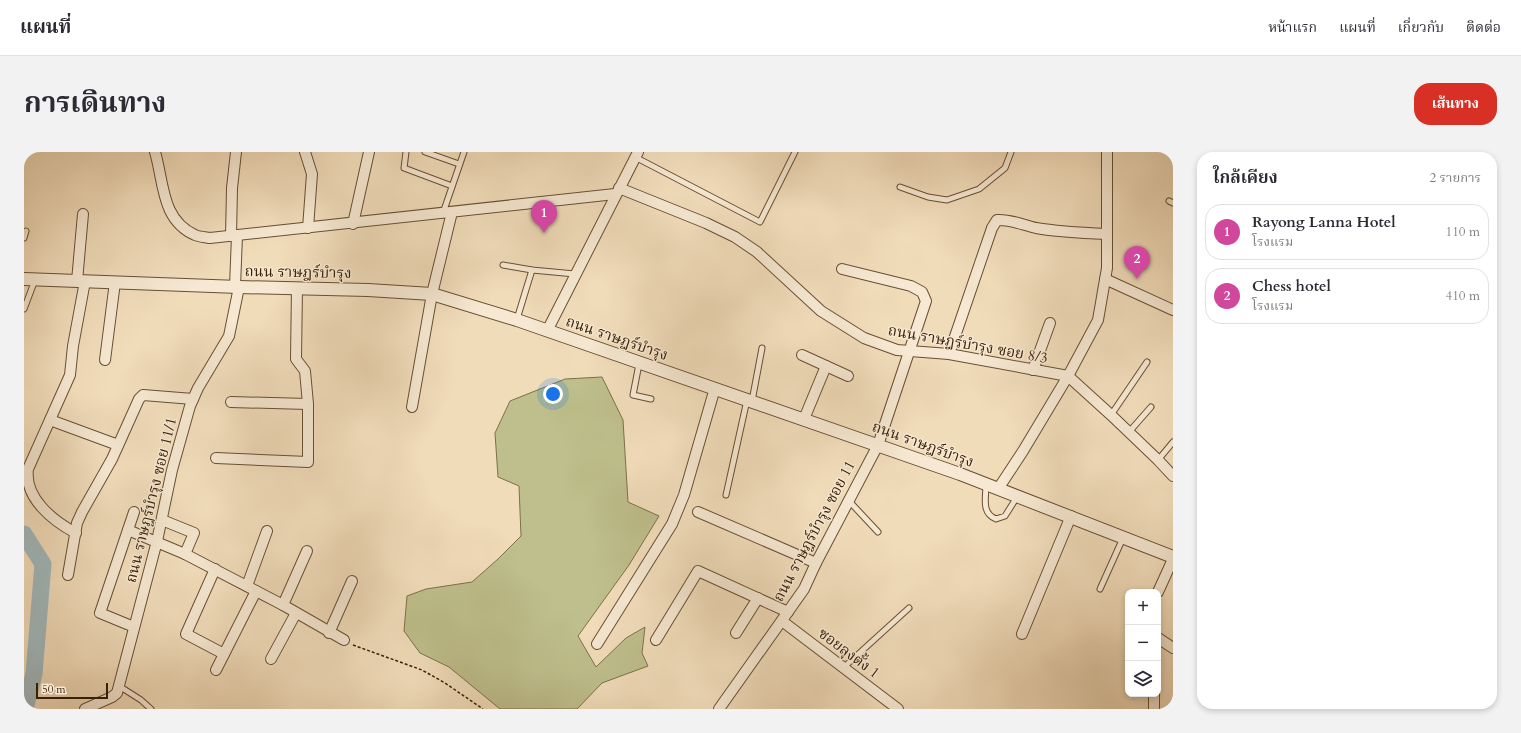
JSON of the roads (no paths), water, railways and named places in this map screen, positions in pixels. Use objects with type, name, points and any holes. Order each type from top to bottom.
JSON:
[{"type":"street","points":[[155,152],[165,200],[172,215],[182,227],[195,235],[210,238],[353,224],[617,191]]},
{"type":"street","name":"ถนน ราษฎร์บำรุง ซอย 11/1","points":[[85,709],[112,697],[117,692],[157,541],[172,470],[193,399],[229,336],[237,287],[232,188],[236,152]]},
{"type":"street","points":[[305,152],[312,174],[308,228]]},
{"type":"street","points":[[353,224],[369,152]]},
{"type":"street","points":[[998,489],[1023,451],[1068,376],[1098,320],[1107,268],[1107,152]]},
{"type":"street","points":[[547,331],[636,154]]},
{"type":"street","name":"ถนน ราษฎร์บำรุง ซอย 8/3","points":[[617,191],[706,223],[736,237],[757,252],[821,311],[864,338],[897,350],[949,354],[1068,376]]},
{"type":"street","points":[[412,407],[447,213]]},
{"type":"street","points":[[76,533],[64,527],[41,507],[30,491],[26,477],[28,469],[70,375],[81,281],[83,214]]},
{"type":"street","points":[[949,354],[992,228],[997,220],[1006,220],[1050,230],[1107,234]]},
{"type":"street","name":"ถนน ราษฎร์บำรุง ซอย 11","points":[[721,708],[804,589],[816,563],[878,445],[908,351],[926,301],[922,292],[911,286],[842,269]]},
{"type":"street","name":"ถนน ราษฎร์บำรุง","points":[[30,279],[237,287],[368,290],[432,294],[517,320],[878,445],[1070,516],[1173,558]]},
{"type":"street","points":[[1105,280],[1173,310]]},
{"type":"street","points":[[105,360],[115,282]]},
{"type":"street","points":[[216,458],[308,462],[308,404],[305,371],[296,360],[297,288]]},
{"type":"street","points":[[1033,370],[1050,323]]},
{"type":"street","points":[[802,355],[848,376]]},
{"type":"street","points":[[804,419],[826,366]]},
{"type":"street","points":[[1068,376],[1111,414],[1173,476]]},
{"type":"street","points":[[597,644],[672,524],[684,495],[715,388]]},
{"type":"street","points":[[68,575],[77,523],[112,459],[141,396],[193,399]]},
{"type":"street","points":[[231,402],[308,404]]},
{"type":"street","points":[[50,420],[118,445]]},
{"type":"street","points":[[134,512],[100,613],[134,627]]},
{"type":"street","points":[[698,512],[816,563]]},
{"type":"street","points":[[1022,634],[1070,516]]},
{"type":"street","points":[[162,520],[194,533],[185,554]]},
{"type":"street","points":[[128,530],[157,541],[215,569],[283,605],[329,633],[344,640]]},
{"type":"street","points":[[247,586],[267,531]]},
{"type":"street","points":[[283,605],[307,551]]},
{"type":"street","points":[[1159,589],[1173,558]]},
{"type":"street","points":[[215,569],[186,634],[224,654]]},
{"type":"street","points":[[656,640],[698,571],[788,612]]},
{"type":"street","points":[[329,633],[352,581]]},
{"type":"street","points":[[216,670],[256,591]]},
{"type":"street","points":[[736,633],[758,598]]},
{"type":"street","points":[[271,659],[296,613]]},
{"type":"street","name":"ซอยลุงตั้ง 1","points":[[782,621],[898,709]]},
{"type":"street","points":[[1161,640],[1173,648]]},
{"type":"street","points":[[1154,697],[1154,709]]},
{"type":"lane","points":[[406,152],[404,168],[452,186]]},
{"type":"lane","points":[[425,152],[459,164]]},
{"type":"lane","points":[[447,213],[452,186],[464,152]]},
{"type":"lane","points":[[636,154],[760,222],[796,152]]},
{"type":"lane","points":[[900,187],[928,197],[947,200],[979,189],[1004,168],[1011,152]]},
{"type":"lane","points":[[24,238],[26,231]]},
{"type":"lane","points":[[503,265],[532,270],[575,274]]},
{"type":"lane","points":[[517,320],[532,270]]},
{"type":"lane","points":[[24,309],[30,279]]},
{"type":"lane","points":[[726,495],[762,348]]},
{"type":"lane","points":[[1111,414],[1147,362]]},
{"type":"lane","points":[[640,363],[633,395],[651,399]]},
{"type":"lane","points":[[1129,432],[1151,407]]},
{"type":"lane","points":[[1158,460],[1173,442]]},
{"type":"lane","points":[[986,484],[985,509],[988,514],[996,519],[1005,516],[1017,496]]},
{"type":"lane","points":[[849,501],[878,532]]},
{"type":"lane","points":[[1100,589],[1123,537]]},
{"type":"lane","points":[[843,668],[909,608]]},
{"type":"lane","points":[[119,686],[141,700],[151,709]]},
{"type":"waterway","points":[[24,534],[43,564],[34,674],[25,709]]},
{"type":"place","name":"Rayong Lanna Hotel","points":[[544,233]]},
{"type":"place","name":"Chess hotel","points":[[1137,279]]}]
